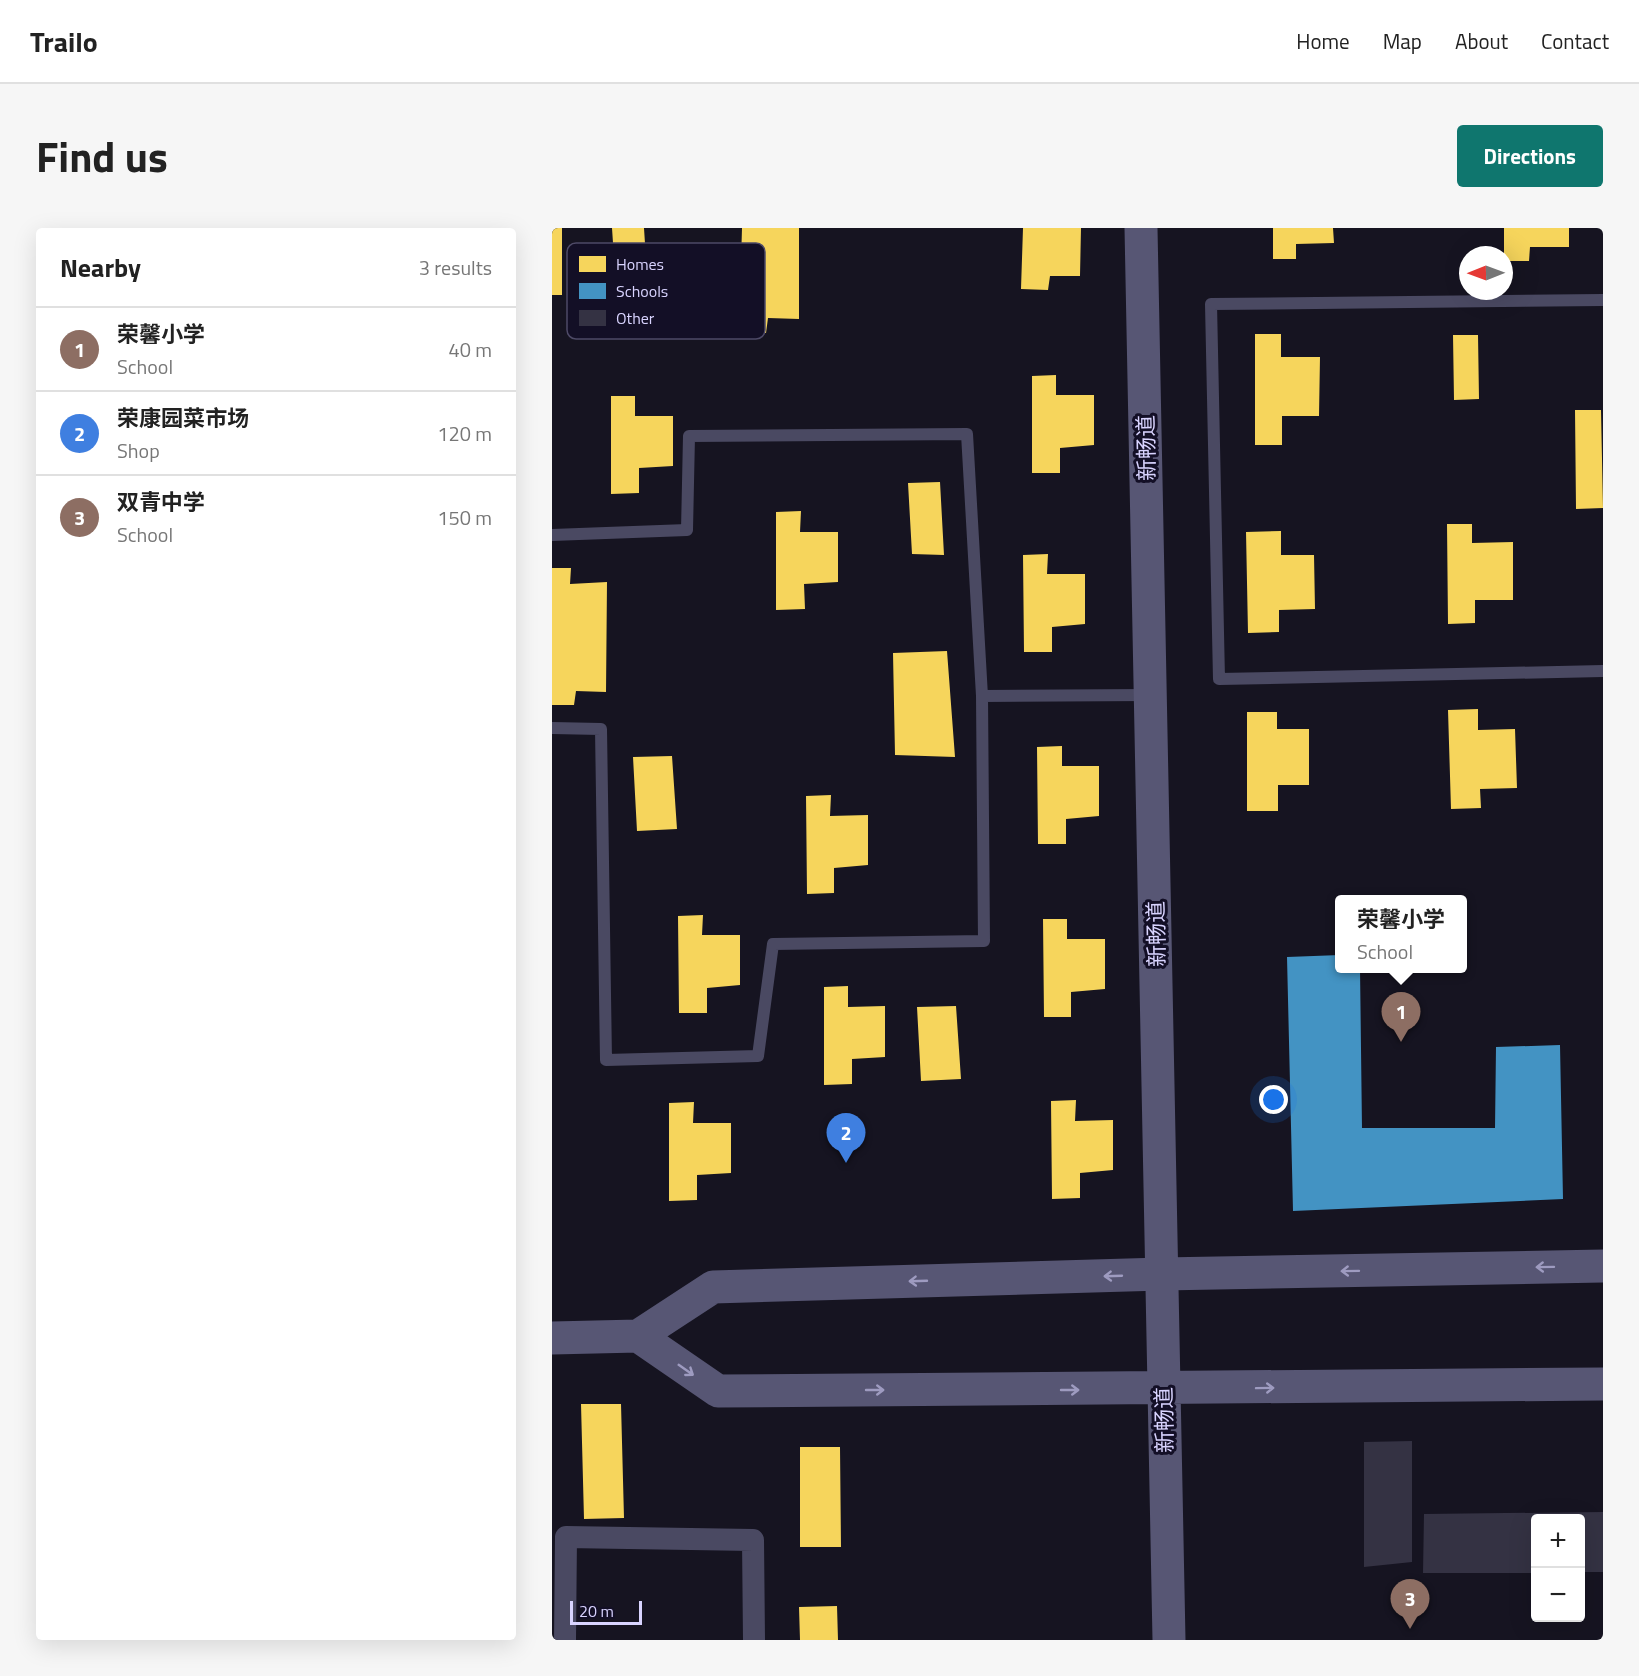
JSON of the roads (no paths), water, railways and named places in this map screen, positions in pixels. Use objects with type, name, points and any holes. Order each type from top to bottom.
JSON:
[{"type":"street","name":"新畅道","points":[[1141,228],[1168,1640]]},
{"type":"street","points":[[552,1338],[638,1336],[713,1287],[1162,1274],[1603,1266]]},
{"type":"street","points":[[638,1336],[718,1391],[1603,1384]]},
{"type":"street","points":[[565,1640],[566,1537],[753,1540],[754,1640]]},
{"type":"lane","points":[[1603,300],[1211,304],[1219,679],[1603,671]]},
{"type":"lane","points":[[552,535],[687,530],[688,436],[967,434],[982,696],[984,941],[773,944],[758,1056],[606,1060],[601,729],[552,728]]},
{"type":"lane","points":[[982,696],[1151,695]]},
{"type":"place","name":"荣馨小学","points":[[1401,1042]]},
{"type":"place","name":"荣康园菜市场","points":[[846,1163]]},
{"type":"place","name":"双青中学","points":[[1410,1629]]}]
